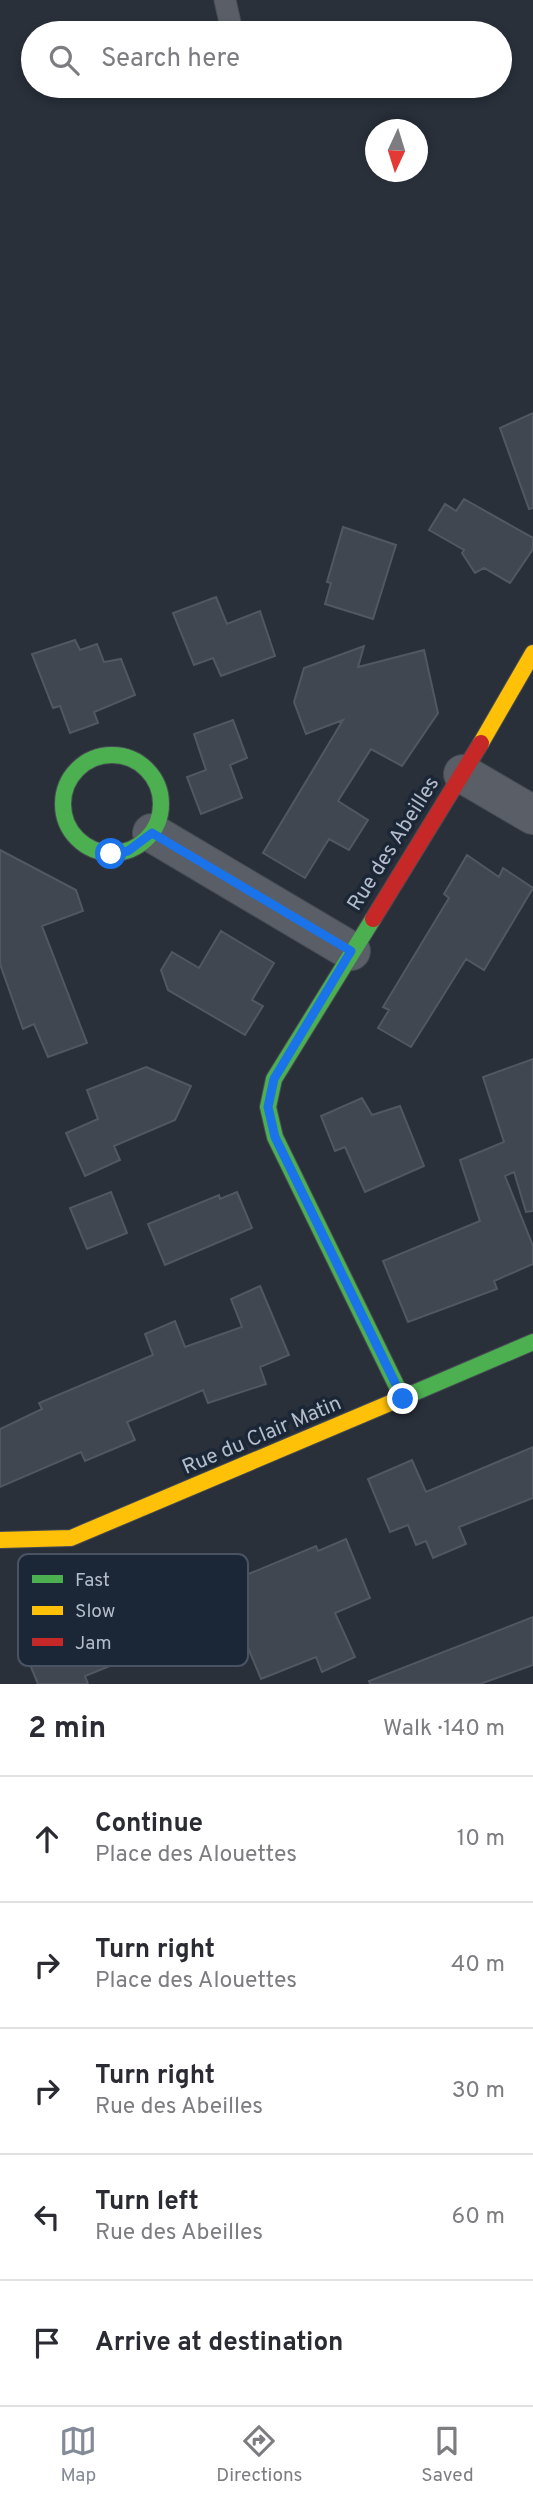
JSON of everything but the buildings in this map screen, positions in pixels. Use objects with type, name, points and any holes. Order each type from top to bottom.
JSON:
[{"type":"street","name":"Rue des Abeilles","points":[[403,1399],[275,1137],[268,1107],[274,1079],[463,774],[533,653]]},
{"type":"street","points":[[109,754],[132,759],[146,768],[157,783],[161,800],[160,818],[152,833],[128,851],[111,854],[83,845],[71,833],[62,812],[63,795],[69,779],[92,758],[109,754]]},
{"type":"street","points":[[463,774],[533,815]]},
{"type":"street","points":[[152,833],[351,951]]},
{"type":"street","name":"Rue du Clair Matin","points":[[0,1540],[71,1538],[533,1342]]},
{"type":"lane","points":[[225,0],[230,21]]},
{"type":"traffic: fast","points":[[112,755],[131,759],[147,769],[157,785],[161,804],[157,823],[147,839],[131,849],[112,853],[93,849],[77,839],[67,823],[63,804],[67,785],[77,769],[93,759],[112,755]]},
{"type":"traffic: fast","points":[[373,919],[274,1079],[268,1107],[275,1137],[403,1399]]},
{"type":"traffic: fast","points":[[409,1395],[533,1342]]},
{"type":"traffic: slow","points":[[481,743],[533,653]]},
{"type":"traffic: slow","points":[[0,1540],[71,1538],[409,1395]]},
{"type":"traffic: jam","points":[[373,919],[481,743]]},
{"type":"route","points":[[111,854],[128,851],[152,833],[351,951],[274,1079],[268,1107],[275,1137],[403,1399]]}]
